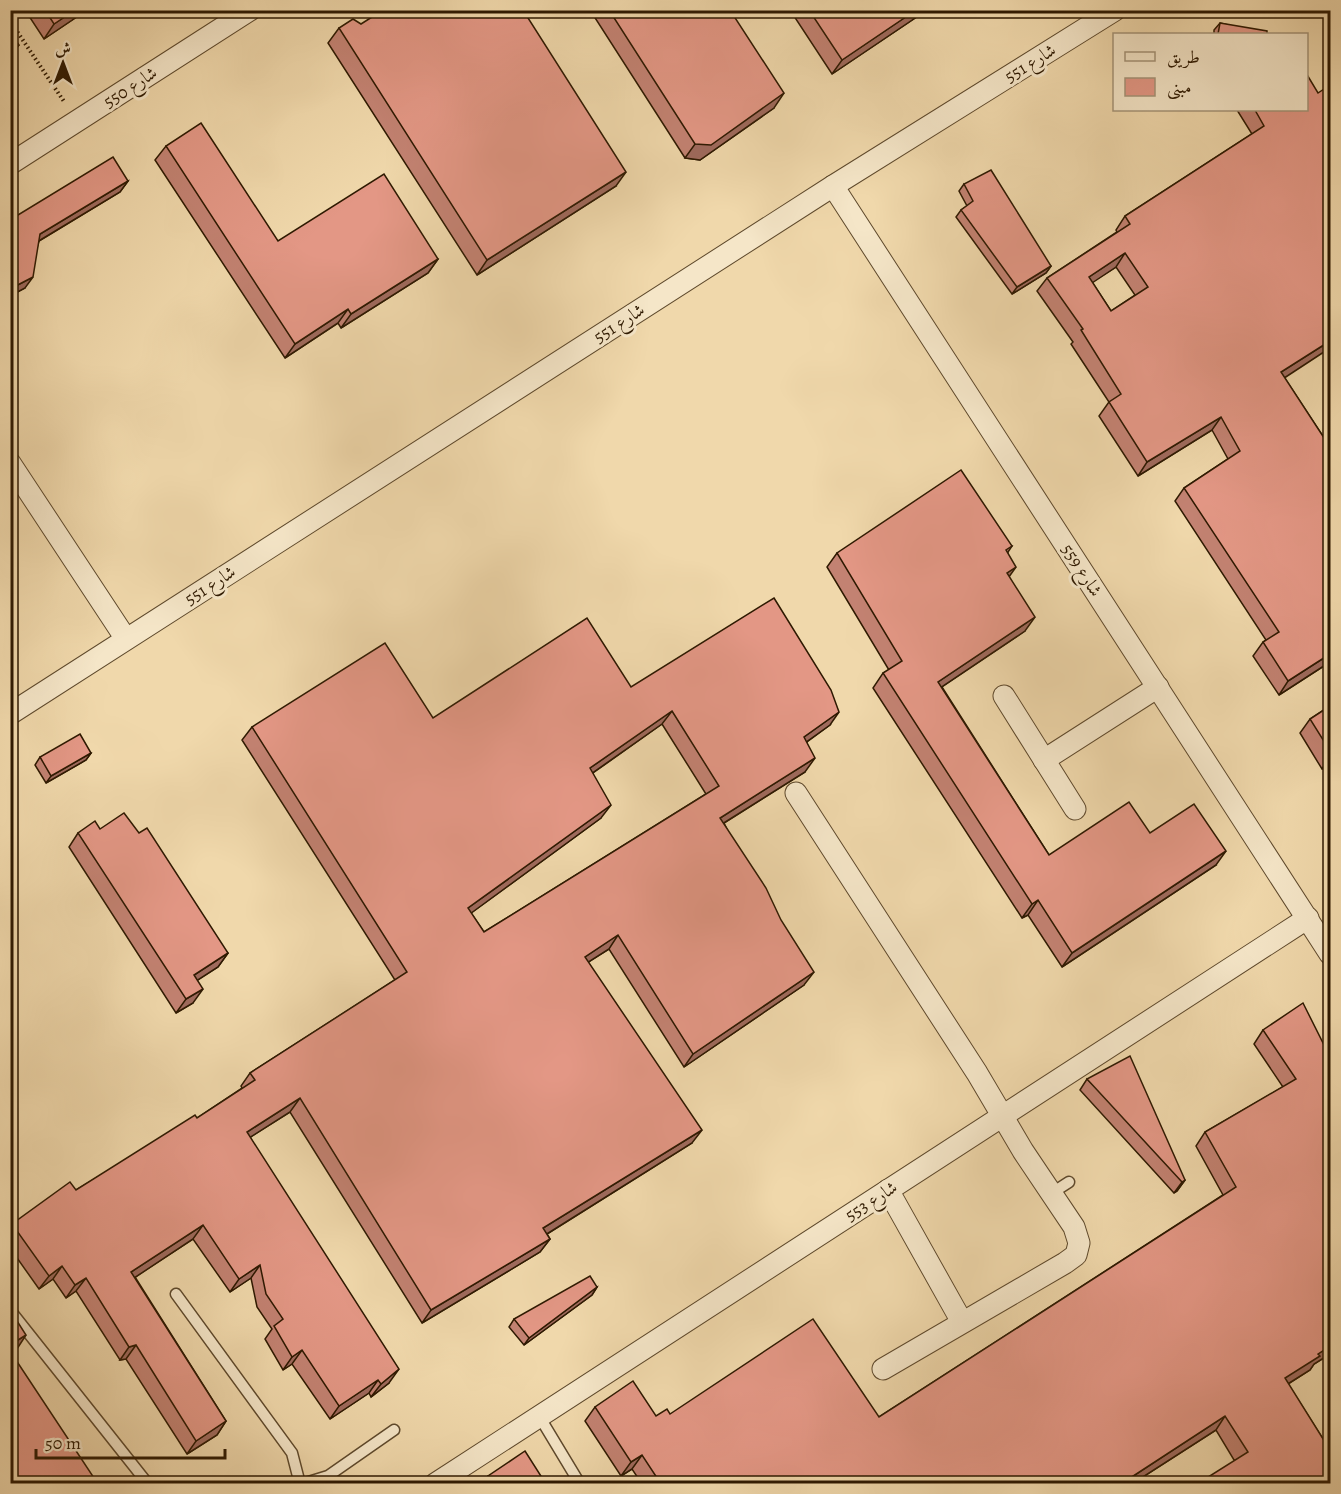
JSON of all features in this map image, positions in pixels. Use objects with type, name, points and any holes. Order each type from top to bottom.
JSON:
[{"type":"street","name":"شارع 550","points":[[10,164],[250,10]]},
{"type":"street","name":"شارع 551","points":[[10,714],[833,186],[1115,10]]},
{"type":"street","name":"شارع 559","points":[[833,186],[1330,954]]},
{"type":"street","points":[[10,463],[126,639]]},
{"type":"street","points":[[1044,760],[1158,687]]},
{"type":"street","points":[[1004,696],[1075,809]]},
{"type":"street","points":[[796,793],[977,1073],[1002,1116],[1060,1188],[1079,1243],[1076,1255],[883,1369]]},
{"type":"street","name":"شارع 553","points":[[435,1484],[1308,918]]},
{"type":"street","points":[[888,1190],[962,1322]]},
{"type":"lane","points":[[176,1294],[292,1453],[301,1484],[328,1476],[394,1430]]},
{"type":"lane","points":[[10,1311],[148,1484]]},
{"type":"lane","points":[[538,1416],[580,1484]]},
{"type":"path","points":[[10,21],[77,121]]},
{"type":"building","points":[[45,10],[75,10],[54,24]]},
{"type":"building","points":[[383,10],[523,10],[626,172],[487,260],[339,28],[353,19],[361,24]]},
{"type":"building","points":[[609,10],[730,10],[784,93],[711,145],[695,144]]},
{"type":"building","points":[[809,10],[916,10],[842,60]]},
{"type":"building","points":[[1220,23],[1267,31],[1267,33],[1218,33]]},
{"type":"building","points":[[10,32],[19,45],[10,50]]},
{"type":"building","points":[[1308,76],[1318,93],[1327,87],[1330,93],[1330,341],[1281,372],[1330,447],[1330,654],[1288,681],[1263,642],[1279,632],[1184,488],[1240,451],[1221,417],[1147,462],[1109,402],[1121,394],[1081,330],[1083,329],[1047,278],[1130,224],[1125,216],[1264,126],[1256,111],[1308,111]],"holes":[[[1125,253],[1148,287],[1111,311],[1089,277]]]},
{"type":"building","points":[[201,123],[278,241],[384,174],[438,259],[351,314],[348,309],[295,344],[166,146]]},
{"type":"building","points":[[113,157],[128,181],[40,234],[33,277],[10,289],[10,246],[13,218]]},
{"type":"building","points":[[991,170],[1051,266],[1017,287],[961,210],[973,201],[964,184]]},
{"type":"building","points":[[961,470],[1012,546],[1006,550],[1016,567],[1007,573],[1035,617],[938,682],[1049,855],[1129,802],[1150,833],[1194,804],[1226,851],[1072,953],[1038,900],[1032,904],[883,673],[902,661],[837,553]]},
{"type":"building","points":[[774,598],[831,690],[839,712],[804,737],[815,758],[720,818],[766,888],[781,920],[814,972],[693,1054],[618,935],[585,957],[702,1130],[543,1228],[550,1239],[431,1310],[300,1098],[247,1132],[399,1369],[381,1384],[378,1380],[339,1406],[302,1350],[292,1357],[274,1326],[283,1319],[266,1294],[260,1265],[239,1279],[203,1225],[131,1272],[226,1421],[196,1441],[136,1345],[129,1347],[86,1278],[75,1285],[62,1266],[49,1276],[12,1224],[70,1182],[76,1190],[195,1115],[197,1118],[255,1080],[250,1073],[407,972],[252,727],[385,643],[433,718],[587,618],[631,687]],"holes":[[[672,711],[719,786],[484,932],[468,908],[611,805],[590,768]]]},
{"type":"building","points":[[1330,706],[1330,751],[1310,719]]},
{"type":"building","points":[[80,734],[91,753],[51,776],[40,757]]},
{"type":"building","points":[[124,813],[139,833],[147,828],[228,953],[194,975],[203,989],[186,999],[78,833],[95,821],[100,829]]},
{"type":"building","points":[[1303,1003],[1330,1057],[1330,1346],[1318,1354],[1320,1356],[1285,1378],[1330,1450],[1330,1484],[1197,1484],[1248,1452],[1225,1416],[1121,1484],[661,1484],[642,1455],[631,1462],[595,1407],[633,1381],[656,1416],[667,1409],[670,1414],[813,1319],[879,1417],[1236,1187],[1205,1132],[1296,1079],[1263,1030]]},
{"type":"building","points":[[1130,1056],[1185,1180],[1182,1182],[1087,1079]]},
{"type":"building","points":[[590,1276],[597,1287],[529,1338],[514,1319]]},
{"type":"building","points":[[10,1310],[26,1335],[10,1345]]},
{"type":"building","points":[[10,1351],[98,1484],[10,1484]]},
{"type":"building","points":[[525,1451],[546,1484],[493,1484],[488,1476]]}]
